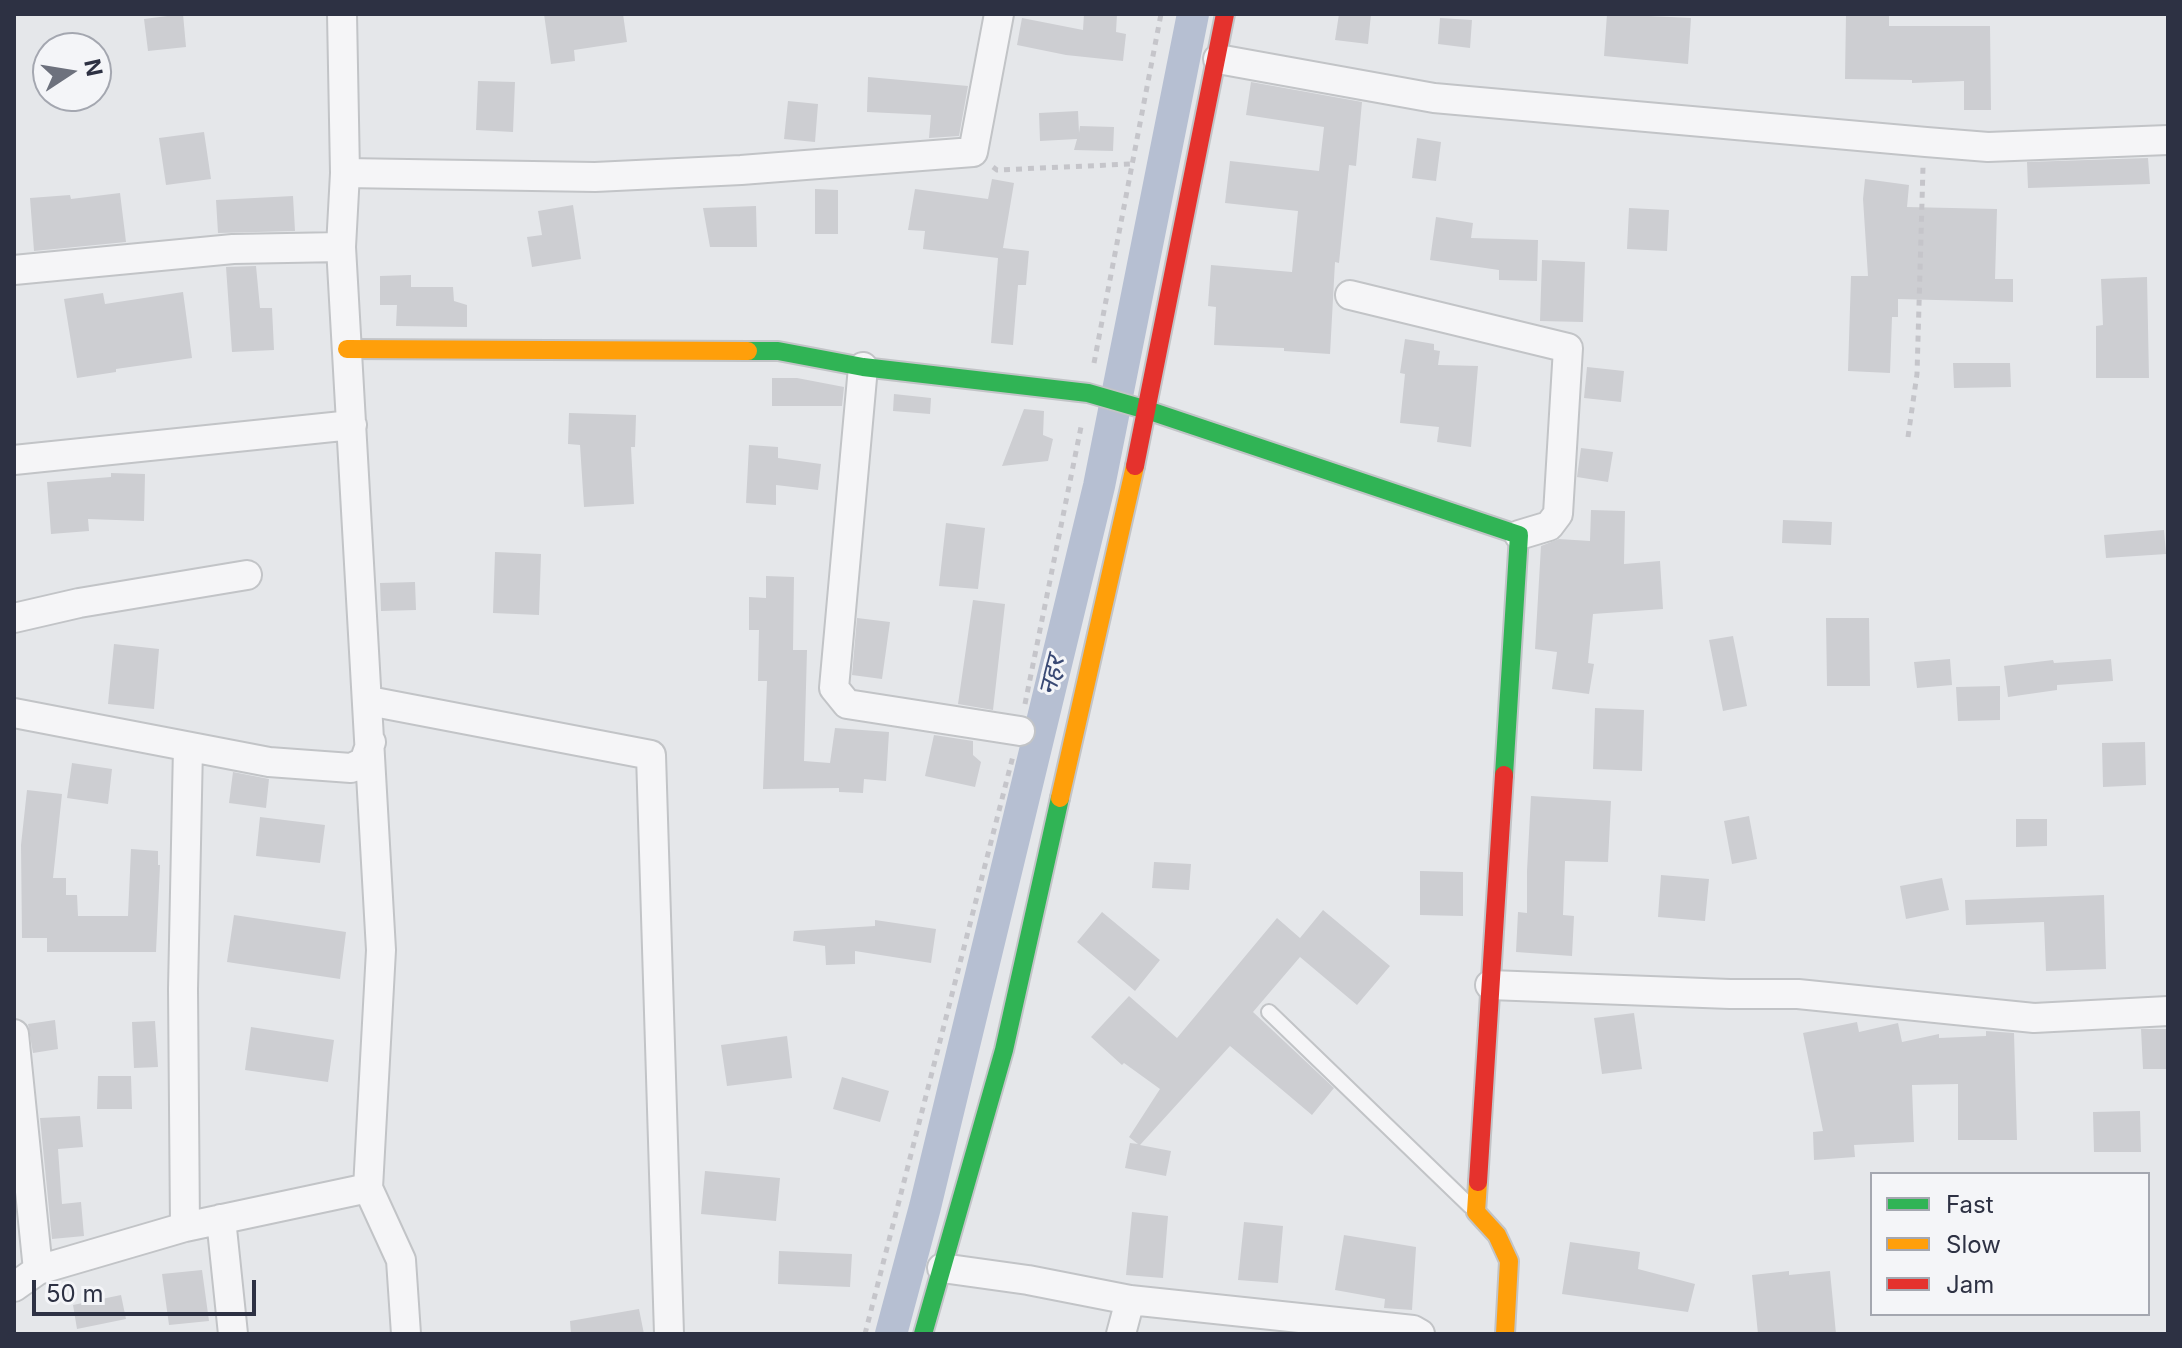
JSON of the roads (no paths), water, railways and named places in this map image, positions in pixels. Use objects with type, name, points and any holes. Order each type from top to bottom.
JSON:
[{"type":"street","points":[[342,14],[345,173],[341,247],[381,950],[368,1188],[401,1260],[406,1334]]},
{"type":"street","points":[[345,173],[595,177],[741,170],[973,152],[999,14]]},
{"type":"street","points":[[923,1334],[1004,1050],[1147,410],[1225,14]]},
{"type":"street","points":[[1218,59],[1434,98],[1926,142],[1988,147],[2168,140]]},
{"type":"street","points":[[14,270],[233,249],[341,247]]},
{"type":"street","points":[[347,349],[778,351],[863,367],[1088,393],[1519,535],[1549,526],[1558,514],[1568,348],[1350,295]]},
{"type":"street","points":[[863,367],[834,688],[847,704],[1020,731]]},
{"type":"street","points":[[14,460],[352,425]]},
{"type":"street","points":[[1505,1334],[1509,1261],[1497,1235],[1476,1212],[1519,535]]},
{"type":"street","points":[[14,618],[79,603],[247,575]]},
{"type":"street","points":[[369,701],[651,755],[669,1334]]},
{"type":"street","points":[[14,713],[269,762],[351,768],[364,762],[371,742]]},
{"type":"street","points":[[185,1227],[183,989],[188,747]]},
{"type":"street","points":[[1490,985],[1798,994],[2034,1018],[2168,1011]]},
{"type":"street","points":[[14,1034],[38,1270]]},
{"type":"street","points":[[14,1287],[38,1270],[185,1227],[368,1188]]},
{"type":"street","points":[[221,1219],[233,1334]]},
{"type":"street","points":[[942,1268],[1028,1280],[1130,1300],[1413,1330],[1420,1334]]},
{"type":"street","points":[[1121,1334],[1130,1300]]},
{"type":"lane","points":[[1269,1012],[1476,1212]]},
{"type":"waterway","name":"नहर","points":[[891,1334],[925,1207],[1099,486],[1193,14]]}]
